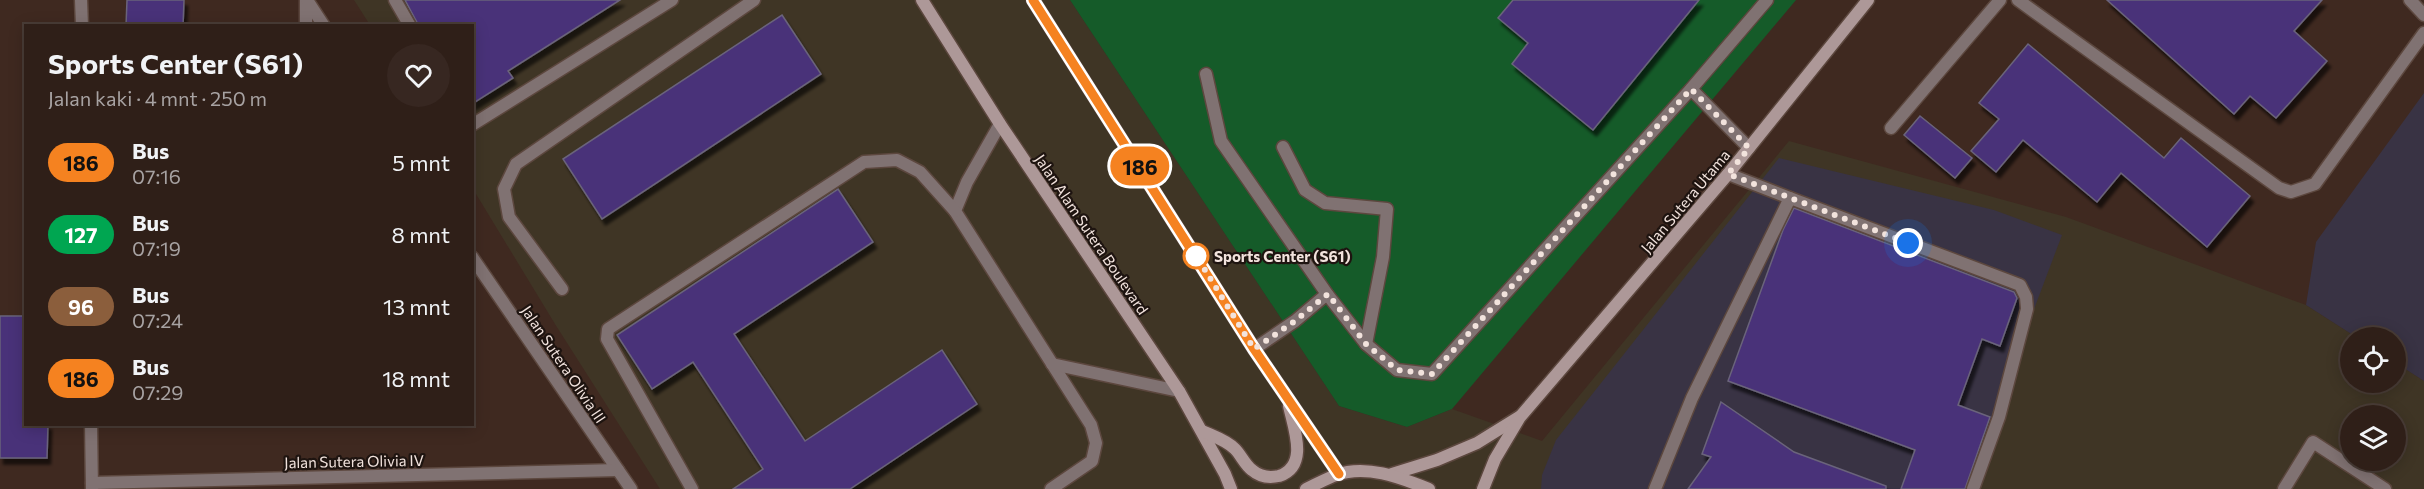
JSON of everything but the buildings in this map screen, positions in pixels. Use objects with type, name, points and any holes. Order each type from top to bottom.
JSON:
[{"type":"main road","name":"Jalan Alam Sutera Boulevard","points":[[922,0],[1000,124],[1179,392],[1202,431],[1231,489]]},
{"type":"main road","points":[[1033,0],[1254,349],[1339,474]]},
{"type":"main road","name":"Jalan Sutera Utama","points":[[1484,489],[1495,459],[1520,417],[1728,174],[1868,0]]},
{"type":"main road","points":[[1202,431],[1226,441],[1235,448],[1252,470],[1263,476],[1274,477],[1286,473],[1294,465],[1297,455],[1297,440],[1287,399]]},
{"type":"main road","name":"Jalan Sutera Utama","points":[[1392,474],[1437,460],[1477,443],[1520,417]]},
{"type":"main road","points":[[1306,489],[1339,474],[1366,472],[1392,474],[1429,489]]},
{"type":"street","points":[[81,0],[81,24]]},
{"type":"street","points":[[306,0],[306,24]]},
{"type":"street","points":[[306,0],[323,24]]},
{"type":"street","points":[[394,0],[410,24]]},
{"type":"street","points":[[474,124],[672,0]]},
{"type":"street","points":[[562,289],[509,217],[504,189],[516,164],[754,0]]},
{"type":"street","points":[[1206,74],[1221,141],[1328,294],[1366,344],[1397,370],[1432,374],[1691,89],[1767,0]]},
{"type":"street","points":[[1891,128],[2000,0]]},
{"type":"street","points":[[2018,0],[2029,3],[2279,188],[2291,192],[2314,184],[2424,33]]},
{"type":"street","points":[[2410,0],[2424,15]]},
{"type":"street","points":[[1691,89],[1749,148]]},
{"type":"street","points":[[955,211],[967,182],[1000,124]]},
{"type":"street","points":[[1283,147],[1305,190],[1325,203],[1387,209],[1383,257],[1366,344]]},
{"type":"street","points":[[692,489],[607,339],[608,329],[864,162],[897,160],[920,172],[955,211],[1090,426],[1096,442],[1092,460],[1051,489]]},
{"type":"street","points":[[1728,174],[2019,285],[2026,297],[2027,309],[1999,417],[1973,489]]},
{"type":"street","points":[[1655,489],[1692,398],[1790,198]]},
{"type":"street","name":"Jalan Sutera Olivia III","points":[[474,260],[630,489]]},
{"type":"street","points":[[1254,349],[1295,321],[1328,294]]},
{"type":"street","points":[[1052,364],[1179,392]]},
{"type":"street","points":[[90,426],[92,486]]},
{"type":"street","points":[[2284,489],[2313,442],[2385,489]]},
{"type":"street","name":"Jalan Sutera Olivia IV","points":[[92,486],[618,470]]},
{"type":"shaded area","points":[[354,0],[1070,0],[1339,406],[1407,427],[1452,409],[1542,441],[1789,141],[2066,217],[2306,305],[2340,327],[2340,393],[2406,393],[2406,369],[2424,381],[2424,489],[660,489],[555,324],[474,191],[474,24],[369,24]]},
{"type":"shaded area","points":[[2424,93],[2424,381],[2406,369],[2406,327],[2340,327],[2306,305],[2316,242]]},
{"type":"shaded area","points":[[1779,158],[1994,210],[2062,235],[1966,489],[1541,489],[1542,475],[1556,440]]},
{"type":"green space","points":[[1070,0],[1796,0],[1452,409],[1407,427],[1339,406]]},
{"type":"bus line","name":"186","points":[[1033,0],[1254,349],[1339,474]]},
{"type":"place","name":"Sports Center (S61)","points":[[1196,256]]},
{"type":"route","points":[[1196,256],[1192,249],[1254,349],[1295,321],[1328,294],[1366,344],[1397,370],[1432,374],[1691,89],[1749,148],[1728,174],[1908,243]]}]
